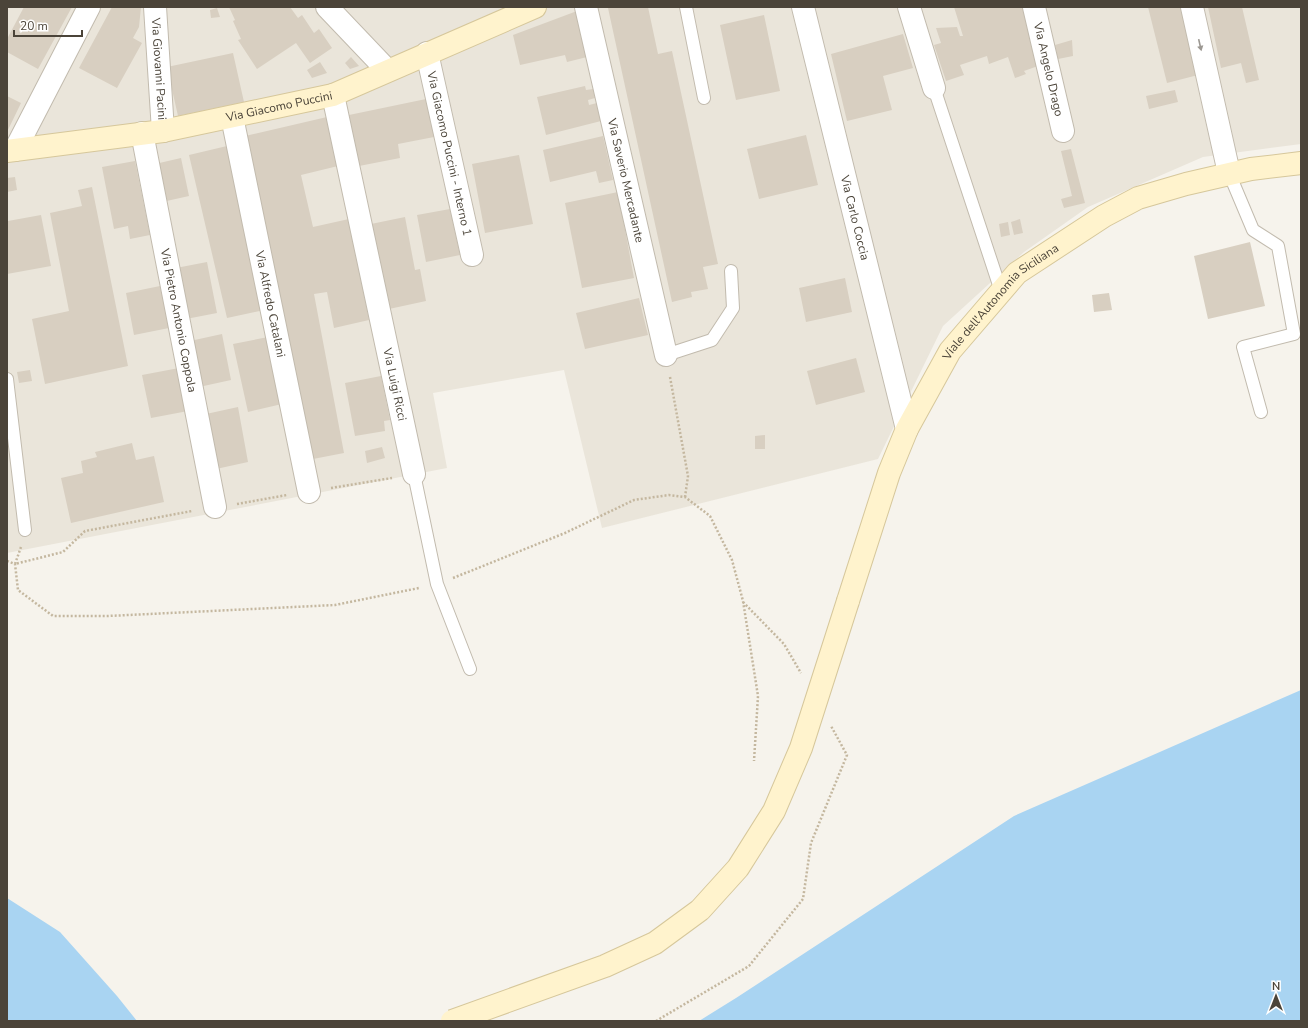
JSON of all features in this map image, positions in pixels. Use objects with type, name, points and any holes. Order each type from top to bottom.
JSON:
[{"type":"street","points":[[11,150],[89,7]]},
{"type":"street","name":"Via Giovanni Pacini","points":[[152,132],[155,7]]},
{"type":"street","points":[[327,7],[387,70]]},
{"type":"street","name":"Via Giacomo Puccini","points":[[11,150],[152,132],[232,117],[333,95],[387,70],[535,7]]},
{"type":"street","name":"Via Saverio Mercadante","points":[[586,7],[666,355]]},
{"type":"street","name":"Via Carlo Coccia","points":[[803,7],[907,429]]},
{"type":"street","points":[[910,7],[934,88]]},
{"type":"street","name":"Via Angelo Drago","points":[[1034,7],[1063,131]]},
{"type":"street","points":[[1192,7],[1229,174]]},
{"type":"street","name":"Via Giacomo Puccini - Interno 1","points":[[427,53],[472,254]]},
{"type":"street","name":"Via Luigi Ricci","points":[[333,95],[414,474]]},
{"type":"street","name":"Via Alfredo Catalani","points":[[232,117],[309,492]]},
{"type":"street","name":"Via Pietro Antonio Coppola","points":[[152,132],[215,507]]},
{"type":"street","name":"Viale dell'Autonomia Siciliana","points":[[452,1021],[605,966],[655,943],[700,910],[738,868],[774,811],[801,748],[888,473],[907,429],[950,351],[1017,273],[1104,216],[1138,198],[1186,184],[1251,169],[1301,163]]},
{"type":"lane","points":[[686,7],[704,98]]},
{"type":"lane","points":[[934,88],[1001,291]]},
{"type":"lane","points":[[1229,174],[1253,230],[1278,246],[1294,334],[1243,347],[1261,412]]},
{"type":"lane","points":[[666,355],[712,340],[733,308],[731,271]]},
{"type":"lane","points":[[7,379],[25,530]]},
{"type":"lane","name":"Via Luigi Ricci","points":[[414,474],[437,584],[470,669]]},
{"type":"path","points":[[666,355],[688,476],[685,497]]},
{"type":"shaded area","points":[[7,7],[1301,7],[1301,144],[1203,157],[1088,207],[1024,252],[943,326],[878,459],[602,528],[564,370],[433,393],[447,468],[7,553]]},
{"type":"water","points":[[1301,690],[1301,1021],[699,1021],[1014,816]]},
{"type":"water","points":[[7,898],[60,932],[117,996],[137,1021],[7,1021]]},
{"type":"building","points":[[24,7],[72,7],[38,69],[7,52],[7,39]]},
{"type":"building","points":[[112,7],[141,7],[139,27],[133,38],[142,43],[117,88],[79,68]]},
{"type":"building","points":[[229,7],[290,7],[298,18],[302,15],[314,33],[319,29],[332,48],[310,63],[296,43],[257,69],[238,40],[241,39]]},
{"type":"building","points":[[648,7],[658,54],[672,51],[718,264],[703,267],[708,289],[691,292],[692,297],[672,302],[608,8]]},
{"type":"building","points":[[954,7],[1023,7],[1032,49],[1038,66],[1024,71],[1026,74],[1015,78],[1008,57],[989,64],[987,56],[960,65],[964,75],[946,81],[934,45],[941,43],[936,28],[957,27],[960,36],[963,36]]},
{"type":"building","points":[[1148,7],[1182,7],[1198,75],[1167,83]]},
{"type":"building","points":[[1208,7],[1242,7],[1259,80],[1246,83],[1241,63],[1221,68]]},
{"type":"building","points":[[217,8],[220,17],[211,18],[210,10]]},
{"type":"building","points":[[577,11],[587,57],[567,62],[565,55],[520,65],[513,35]]},
{"type":"building","points":[[764,15],[780,91],[736,100],[720,25]]},
{"type":"building","points":[[903,34],[913,68],[883,76],[892,110],[847,121],[831,54]]},
{"type":"building","points":[[1072,40],[1073,56],[1058,59],[1055,45]]},
{"type":"building","points":[[233,53],[244,102],[178,116],[167,67]]},
{"type":"building","points":[[351,57],[359,66],[350,69],[345,63]]},
{"type":"building","points":[[320,62],[327,73],[312,78],[307,70]]},
{"type":"building","points":[[585,86],[586,90],[593,89],[595,98],[588,100],[589,105],[597,103],[601,121],[546,135],[537,97]]},
{"type":"building","points":[[1175,90],[1178,102],[1149,109],[1146,96]]},
{"type":"building","points":[[7,96],[21,103],[7,132]]},
{"type":"building","points":[[426,99],[434,137],[398,144],[400,158],[359,166],[349,115]]},
{"type":"building","points":[[327,117],[338,166],[301,175],[313,227],[349,219],[369,320],[334,328],[327,292],[314,294],[344,453],[313,459],[245,136]]},
{"type":"building","points":[[806,135],[818,185],[759,199],[747,149]]},
{"type":"building","points":[[603,136],[613,180],[599,183],[596,171],[550,182],[543,150]]},
{"type":"building","points":[[227,146],[264,310],[227,318],[189,155]]},
{"type":"building","points":[[1071,149],[1085,203],[1064,208],[1061,199],[1072,196],[1061,151]]},
{"type":"building","points":[[519,155],[533,224],[485,233],[472,164]]},
{"type":"building","points":[[181,158],[189,196],[162,202],[155,164]]},
{"type":"building","points":[[135,161],[150,235],[130,239],[128,226],[114,229],[102,167]]},
{"type":"building","points":[[15,177],[17,190],[7,192],[7,178]]},
{"type":"building","points":[[92,187],[128,366],[45,384],[32,319],[69,311],[50,213],[82,206],[78,190]]},
{"type":"building","points":[[618,192],[634,278],[582,288],[565,203]]},
{"type":"building","points":[[450,209],[460,255],[426,262],[417,215]]},
{"type":"building","points":[[41,215],[51,266],[7,274],[7,218],[8,221]]},
{"type":"building","points":[[405,217],[415,270],[420,269],[426,301],[389,309],[371,224]]},
{"type":"building","points":[[1020,219],[1023,233],[1014,235],[1011,222]]},
{"type":"building","points":[[1008,222],[1010,235],[1001,237],[999,224]]},
{"type":"building","points":[[1250,242],[1265,306],[1208,319],[1194,256]]},
{"type":"building","points":[[207,262],[217,313],[186,319],[176,268]]},
{"type":"building","points":[[845,278],[852,312],[806,322],[799,288]]},
{"type":"building","points":[[160,286],[169,328],[134,335],[126,293]]},
{"type":"building","points":[[1109,293],[1112,310],[1094,312],[1092,295]]},
{"type":"building","points":[[639,298],[648,335],[585,349],[576,313]]},
{"type":"building","points":[[222,334],[231,380],[199,387],[190,341]]},
{"type":"building","points":[[268,337],[282,404],[248,412],[233,344]]},
{"type":"building","points":[[856,358],[865,392],[816,405],[807,371]]},
{"type":"building","points":[[179,368],[188,411],[151,418],[142,375]]},
{"type":"building","points":[[30,370],[32,381],[19,383],[17,372]]},
{"type":"building","points":[[381,376],[390,420],[384,421],[385,431],[355,436],[345,383]]},
{"type":"building","points":[[238,407],[248,462],[216,469],[206,414]]},
{"type":"building","points":[[765,435],[765,449],[755,449],[755,436]]},
{"type":"building","points":[[132,443],[136,460],[154,456],[164,502],[71,523],[61,478],[83,473],[81,461],[97,457],[95,452]]},
{"type":"building","points":[[382,447],[385,458],[367,463],[365,451]]}]
